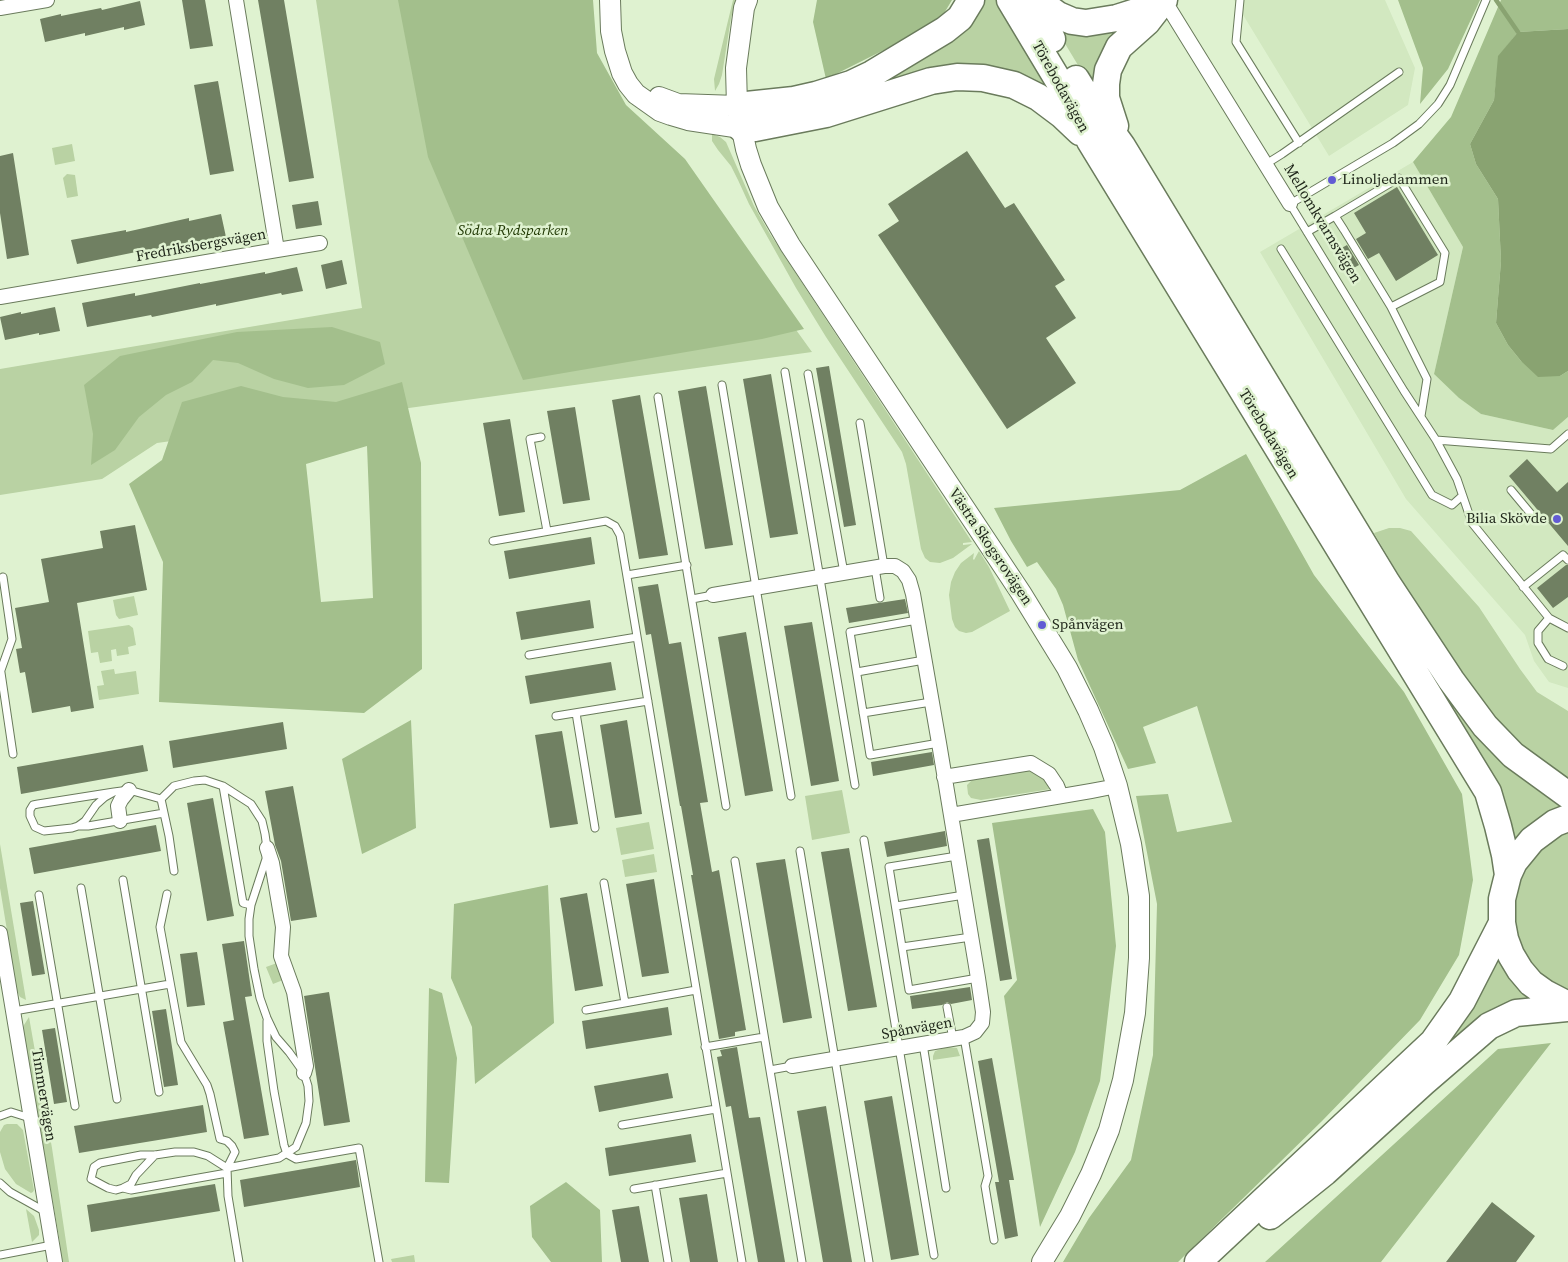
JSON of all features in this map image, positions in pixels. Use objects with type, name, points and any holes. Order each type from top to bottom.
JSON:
[{"type":"highway","points":[[739,117],[816,95],[858,81],[872,74],[945,30],[960,18],[971,0]]},
{"type":"highway","name":"Törebodavägen","points":[[1010,0],[1070,100],[1090,141],[1488,792],[1508,875]]},
{"type":"highway","name":"Törebodavägen","points":[[1032,0],[1050,36],[1089,100],[1122,146],[1387,583],[1451,680],[1485,726],[1513,755],[1568,795]]},
{"type":"highway","points":[[1038,0],[1058,15],[1072,21],[1086,23],[1117,18],[1140,11],[1164,0]]},
{"type":"highway","points":[[1122,146],[1106,98],[1108,70],[1119,48],[1147,22],[1164,0]]},
{"type":"highway","points":[[739,117],[755,128],[826,114],[931,81],[957,76],[983,78],[1014,85],[1038,98],[1062,115],[1090,141]]},
{"type":"highway","points":[[1568,818],[1555,823],[1532,840],[1518,856],[1508,875],[1502,899],[1502,923],[1505,939],[1520,970],[1531,983],[1568,1006]]},
{"type":"highway","points":[[1198,1262],[1433,1042],[1462,1001],[1502,923]]},
{"type":"highway","points":[[1220,1262],[1272,1214],[1325,1172],[1438,1069],[1489,1026],[1516,1013],[1568,1006]]},
{"type":"street","points":[[0,8],[48,0]]},
{"type":"street","name":"Fredriksbergsvägen","points":[[0,297],[277,250],[236,0]]},
{"type":"street","points":[[610,0],[611,31],[615,51],[622,72],[636,94],[660,111],[688,120],[739,117]]},
{"type":"street","name":"Västra Skogsrovägen","points":[[747,0],[741,27],[736,68],[739,117],[751,166],[768,207],[790,245],[1042,625],[1088,710],[1104,747],[1117,786],[1132,844],[1139,896],[1139,958],[1135,1013],[1123,1080],[1109,1130],[1091,1174],[1070,1216],[1042,1262]]},
{"type":"street","name":"Mellomkvarnsvägen","points":[[1164,0],[1290,204]]},
{"type":"street","points":[[277,250],[320,243]]},
{"type":"street","name":"Spånvägen","points":[[792,1066],[959,1038],[975,1032],[982,1023],[983,1012],[978,978],[932,702],[909,580],[903,571],[895,566],[879,567]]},
{"type":"street","points":[[713,595],[879,567]]},
{"type":"street","points":[[944,777],[1031,763],[1049,774],[1061,796]]},
{"type":"street","points":[[951,815],[1117,786]]},
{"type":"street","points":[[120,821],[118,806],[129,790]]},
{"type":"street","points":[[267,848],[272,863],[282,927],[282,956],[291,980],[306,1066],[304,1073]]},
{"type":"street","name":"Timmervägen","points":[[1,941],[55,1262]]},
{"type":"lane","points":[[1240,0],[1236,42],[1298,143]]},
{"type":"lane","points":[[1290,204],[1393,143],[1419,124],[1438,104],[1450,85],[1486,0]]},
{"type":"lane","points":[[1266,164],[1400,72]]},
{"type":"lane","points":[[1307,232],[1399,178],[1445,253],[1440,282],[1391,307]]},
{"type":"lane","name":"Mellomkvarnsvägen","points":[[1290,204],[1436,440],[1457,479],[1472,523],[1549,618]]},
{"type":"lane","points":[[1335,216],[1391,307],[1427,379],[1420,416]]},
{"type":"lane","points":[[1281,249],[1432,495],[1452,505],[1462,496]]},
{"type":"lane","points":[[785,372],[855,785]]},
{"type":"lane","points":[[808,374],[844,573]]},
{"type":"lane","points":[[722,385],[791,796]]},
{"type":"lane","points":[[658,397],[726,806]]},
{"type":"lane","points":[[860,423],[879,567],[880,598]]},
{"type":"lane","points":[[1436,440],[1551,449],[1568,434]]},
{"type":"lane","points":[[541,437],[530,439],[546,532]]},
{"type":"lane","points":[[1511,490],[1536,520]]},
{"type":"lane","points":[[492,541],[606,522],[615,526],[620,535],[742,1262]]},
{"type":"lane","points":[[1524,587],[1563,555],[1568,560]]},
{"type":"lane","points":[[627,575],[686,565]]},
{"type":"lane","points":[[1,670],[12,639],[3,577]]},
{"type":"lane","points":[[692,599],[713,595]]},
{"type":"lane","points":[[1563,666],[1548,659],[1538,644],[1538,631],[1549,618],[1568,628]]},
{"type":"lane","points":[[917,620],[850,632],[870,755],[939,743]]},
{"type":"lane","points":[[529,654],[638,637]]},
{"type":"lane","points":[[856,672],[924,660]]},
{"type":"lane","points":[[0,666],[14,754]]},
{"type":"lane","points":[[556,716],[648,701]]},
{"type":"lane","points":[[863,713],[932,702]]},
{"type":"lane","points":[[576,713],[595,828]]},
{"type":"lane","points":[[123,1188],[131,1190],[227,1170],[240,1164],[279,1158],[296,1147],[306,1123],[309,1101],[308,1086],[304,1073],[276,1037],[267,1018],[260,998],[248,936],[251,905],[266,859],[266,834],[262,821],[251,804],[223,786],[206,780],[174,786],[161,798]]},
{"type":"lane","points":[[223,786],[243,903],[251,905]]},
{"type":"lane","points":[[161,798],[129,790],[114,792],[38,804],[30,810],[30,816],[31,821],[36,827],[44,831],[88,826],[164,813]]},
{"type":"lane","points":[[78,826],[85,821],[96,805],[114,792]]},
{"type":"lane","points":[[161,798],[174,871]]},
{"type":"lane","points":[[864,840],[934,1255]]},
{"type":"lane","points":[[800,851],[869,1262]]},
{"type":"lane","points":[[957,856],[889,867],[909,990],[978,978]]},
{"type":"lane","points":[[735,861],[802,1262]]},
{"type":"lane","points":[[123,880],[159,1092]]},
{"type":"lane","points":[[604,884],[625,1003]]},
{"type":"lane","points":[[81,888],[117,1099]]},
{"type":"lane","points":[[167,894],[160,927],[180,1042],[207,1084],[220,1139],[227,1141],[232,1146],[234,1152],[227,1170],[228,1196],[239,1262]]},
{"type":"lane","points":[[39,895],[75,1106]]},
{"type":"lane","points":[[896,906],[964,895]]},
{"type":"lane","points":[[902,947],[971,937]]},
{"type":"lane","points":[[14,1011],[170,984]]},
{"type":"lane","points":[[586,1010],[696,990]]},
{"type":"lane","points":[[948,1006],[959,1038],[988,1176],[985,1186],[994,1240]]},
{"type":"lane","points":[[267,1018],[267,1041],[274,1090],[287,1154],[296,1159],[359,1148],[379,1262]]},
{"type":"lane","points":[[705,1047],[764,1037]]},
{"type":"lane","points":[[923,1044],[946,1188]]},
{"type":"lane","points":[[770,1070],[792,1066]]},
{"type":"lane","points":[[622,1124],[716,1109]]},
{"type":"lane","points":[[1,1115],[11,1112],[30,1118]]},
{"type":"lane","points":[[155,1155],[140,1170],[131,1184],[123,1188],[116,1190],[108,1188],[91,1179],[94,1166],[105,1161],[175,1152],[194,1152],[208,1156],[227,1170]]},
{"type":"lane","points":[[634,1189],[727,1173]]},
{"type":"lane","points":[[0,1183],[10,1192],[46,1212]]},
{"type":"lane","points":[[655,1185],[668,1262]]},
{"type":"lane","points":[[0,1255],[52,1245]]},
{"type":"shaded area","points":[[1234,0],[1385,0],[1415,68],[1408,105],[1329,156]]},
{"type":"shaded area","name":"Linoljedammen","points":[[1568,29],[1568,371],[1560,376],[1538,377],[1508,345],[1496,323],[1501,261],[1498,199],[1476,164],[1470,144],[1494,100],[1498,56],[1518,32]]},
{"type":"shaded area","points":[[1413,162],[1463,247],[1434,374],[1459,398],[1481,414],[1553,430],[1568,417],[1568,688],[1549,682],[1534,661],[1525,635],[1406,499],[1260,252]]},
{"type":"green space","name":"Södra Rydsparken","points":[[316,0],[580,0],[603,95],[665,148],[812,352],[157,443],[102,479],[0,495],[0,369],[362,308]]},
{"type":"green space","points":[[398,0],[593,0],[597,53],[626,105],[685,159],[804,329],[762,339],[523,380],[428,157]]},
{"type":"green space","points":[[733,0],[736,0],[731,18],[722,75],[715,91],[714,79]]},
{"type":"green space","points":[[817,0],[952,0],[943,15],[886,49],[826,79],[813,22]]},
{"type":"green space","points":[[979,0],[998,0],[1055,94],[1008,77],[846,102]]},
{"type":"green space","points":[[1398,0],[1480,0],[1448,69],[1420,104],[1423,68]]},
{"type":"green space","points":[[1501,0],[1568,0],[1568,29],[1518,32],[1499,56],[1494,100],[1470,144],[1476,164],[1498,199],[1501,261],[1496,323],[1508,345],[1521,361],[1560,376],[1568,371],[1568,417],[1553,430],[1481,414],[1459,398],[1434,374],[1463,247],[1413,162],[1451,117]]},
{"type":"green space","points":[[1124,24],[1096,95],[1058,32],[1062,27]]},
{"type":"green space","points":[[712,134],[726,142],[754,206],[770,234],[972,542],[963,543],[963,545],[972,544],[953,558],[940,563],[930,562],[925,558],[921,549],[906,464],[902,452],[796,288],[749,204],[731,166],[712,141]]},
{"type":"green space","points":[[72,144],[75,161],[55,165],[52,148]]},
{"type":"green space","points":[[67,174],[75,175],[78,196],[67,198],[63,178]]},
{"type":"green space","points":[[332,327],[380,342],[385,364],[344,385],[308,388],[274,379],[238,363],[213,360],[192,382],[166,395],[139,417],[115,450],[91,465],[93,434],[84,385],[120,356],[237,332]]},
{"type":"green space","points":[[402,382],[421,463],[422,669],[364,713],[159,702],[163,562],[129,484],[162,460],[182,402],[241,386],[283,397],[336,402]],"holes":[[[367,446],[373,598],[321,602],[306,464]]]},
{"type":"green space","points":[[1246,454],[1314,575],[1404,692],[1462,794],[1473,880],[1459,955],[1420,1020],[1322,1121],[1178,1262],[1063,1262],[1089,1218],[1131,1160],[1153,1055],[1157,904],[1136,796],[1168,794],[1177,832],[1232,822],[1197,706],[1143,727],[1156,763],[1128,769],[1078,660],[1063,605],[1056,589],[1037,562],[1027,567],[994,508],[1180,490]]},
{"type":"green space","points":[[1389,528],[1411,531],[1479,607],[1537,692],[1568,711],[1568,782],[1520,748],[1468,683],[1429,626],[1374,533]]},
{"type":"green space","points":[[979,551],[989,567],[1010,611],[972,632],[966,633],[959,631],[955,627],[952,619],[949,595],[951,582],[961,563],[974,553],[974,560]]},
{"type":"green space","points":[[134,596],[138,615],[119,619],[116,615],[113,600]]},
{"type":"green space","points":[[129,625],[133,628],[136,645],[128,647],[129,654],[117,656],[116,649],[111,650],[112,661],[100,663],[98,652],[91,653],[88,631]]},
{"type":"green space","points":[[114,669],[115,674],[136,671],[139,694],[99,700],[97,686],[104,685],[101,671]]},
{"type":"green space","points":[[1456,709],[1490,752],[1492,751],[1511,770],[1534,787],[1568,805],[1516,849],[1451,713]]},
{"type":"green space","points":[[411,720],[416,828],[362,854],[342,759]]},
{"type":"green space","points":[[1030,769],[1048,782],[1051,789],[981,800],[971,798],[968,794],[967,785],[973,779]]},
{"type":"green space","points":[[842,790],[850,833],[812,840],[805,796]]},
{"type":"green space","points":[[1093,809],[1105,832],[1116,946],[1100,1081],[1075,1152],[1040,1227],[1004,996],[1017,980],[992,823]]},
{"type":"green space","points":[[649,822],[654,849],[621,855],[616,828]]},
{"type":"green space","points":[[1568,827],[1568,997],[1544,984],[1512,936],[1515,877],[1554,833]]},
{"type":"green space","points":[[0,844],[26,1000],[20,997],[17,991],[0,888]]},
{"type":"green space","points":[[654,854],[657,872],[625,877],[622,860]]},
{"type":"green space","points":[[548,885],[554,1023],[475,1084],[472,1027],[451,978],[454,904]]},
{"type":"green space","points":[[1495,945],[1536,996],[1428,1059]]},
{"type":"green space","points":[[277,963],[283,980],[273,984],[266,967]]},
{"type":"green space","points":[[429,988],[442,993],[457,1058],[449,1183],[425,1182]]},
{"type":"green space","points":[[29,1017],[52,1148],[69,1262],[61,1262],[60,1243],[23,1031]]},
{"type":"green space","points":[[1551,1043],[1381,1262],[1265,1262],[1498,1049]]},
{"type":"green space","points":[[947,1047],[957,1048],[960,1056],[933,1060],[935,1051]]},
{"type":"green space","points":[[17,1124],[23,1130],[34,1190],[31,1193],[16,1184],[5,1169],[0,1152],[0,1132],[4,1125]]},
{"type":"green space","points":[[566,1182],[600,1210],[602,1262],[551,1262],[532,1237],[530,1206]]},
{"type":"green space","points":[[26,1209],[34,1216],[39,1230],[39,1235],[32,1242]]},
{"type":"green space","points":[[414,1255],[415,1262],[392,1262],[391,1259]]},
{"type":"building","points":[[182,0],[205,0],[213,46],[190,49]]},
{"type":"building","points":[[258,0],[284,0],[314,178],[289,182]]},
{"type":"building","points":[[140,1],[145,25],[124,30],[124,27],[85,36],[85,33],[45,42],[40,19],[101,8],[102,10]]},
{"type":"building","points":[[218,81],[234,171],[210,175],[194,85]]},
{"type":"building","points":[[967,151],[1005,208],[1014,203],[1065,280],[1055,286],[1076,318],[1046,338],[1076,383],[1007,429],[878,235],[899,221],[888,204]]},
{"type":"building","points":[[13,153],[29,255],[7,259],[0,213],[0,156]]},
{"type":"building","points":[[1397,187],[1438,255],[1396,281],[1379,253],[1368,259],[1356,239],[1366,233],[1354,213]]},
{"type":"building","points":[[318,201],[322,225],[296,229],[292,205]]},
{"type":"building","points":[[221,214],[226,237],[77,264],[71,240],[126,230],[126,232],[189,218],[189,221]]},
{"type":"building","points":[[1347,245],[1359,265],[1348,271],[1336,251]]},
{"type":"building","points":[[342,260],[347,284],[326,289],[321,265]]},
{"type":"building","points":[[297,267],[303,291],[282,295],[281,293],[216,306],[216,304],[152,317],[151,315],[87,327],[82,303],[135,293],[135,296]]},
{"type":"building","points":[[55,307],[60,331],[5,340],[0,317]]},
{"type":"building","points":[[829,366],[856,525],[844,527],[816,368]]},
{"type":"building","points":[[771,374],[798,534],[770,538],[743,379]]},
{"type":"building","points":[[706,386],[733,545],[705,549],[678,391]]},
{"type":"building","points":[[640,395],[668,555],[639,559],[612,400]]},
{"type":"building","points":[[575,407],[590,500],[563,504],[547,411]]},
{"type":"building","points":[[510,419],[525,512],[499,516],[483,423]]},
{"type":"building","name":"Bilia Skövde","points":[[1527,459],[1557,492],[1568,482],[1568,546],[1509,476]]},
{"type":"building","points":[[135,525],[147,590],[77,603],[94,708],[71,712],[70,706],[32,713],[25,672],[20,673],[16,649],[22,648],[15,608],[49,602],[41,559],[103,548],[100,531]]},
{"type":"building","points":[[591,537],[595,564],[509,579],[504,551]]},
{"type":"building","points":[[1568,565],[1568,597],[1553,608],[1537,588]]},
{"type":"building","points":[[658,584],[669,644],[681,642],[708,802],[700,803],[712,872],[719,870],[746,1030],[735,1032],[735,1036],[719,1039],[691,875],[693,875],[651,634],[646,635],[638,587]]},
{"type":"building","points":[[905,599],[908,613],[849,623],[846,608]]},
{"type":"building","points":[[590,600],[594,628],[521,640],[516,612]]},
{"type":"building","points":[[812,622],[839,781],[811,786],[784,626]]},
{"type":"building","points":[[746,632],[773,791],[745,796],[718,637]]},
{"type":"building","points":[[611,662],[616,690],[530,704],[525,676]]},
{"type":"building","points":[[627,720],[642,814],[615,818],[600,725]]},
{"type":"building","points":[[283,722],[287,749],[173,768],[169,741]]},
{"type":"building","points":[[562,731],[578,824],[550,828],[535,735]]},
{"type":"building","points":[[143,745],[148,771],[21,794],[17,767]]},
{"type":"building","points":[[932,752],[934,765],[873,776],[871,762]]},
{"type":"building","points":[[293,786],[317,917],[291,921],[281,861],[275,845],[265,791]]},
{"type":"building","points":[[213,798],[234,916],[207,921],[187,803]]},
{"type":"building","points":[[156,825],[161,851],[34,874],[29,848]]},
{"type":"building","points":[[945,831],[947,846],[887,857],[884,842]]},
{"type":"building","points":[[989,838],[1012,979],[1000,981],[977,840]]},
{"type":"building","points":[[849,848],[877,1007],[848,1011],[821,852]]},
{"type":"building","points":[[785,859],[812,1018],[783,1023],[756,863]]},
{"type":"building","points":[[654,879],[669,973],[642,977],[626,884]]},
{"type":"building","points":[[587,893],[603,986],[575,991],[560,898]]},
{"type":"building","points":[[33,901],[45,974],[32,976],[20,903]]},
{"type":"building","points":[[244,941],[252,996],[245,997],[269,1135],[244,1139],[223,1022],[234,1020],[222,944]]},
{"type":"building","points":[[197,952],[205,1005],[187,1007],[180,954]]},
{"type":"building","points":[[970,987],[972,1000],[951,1004],[947,1002],[942,1005],[912,1009],[910,996]]},
{"type":"building","points":[[329,992],[350,1122],[324,1126],[304,996]]},
{"type":"building","points":[[668,1007],[672,1035],[586,1049],[582,1021]]},
{"type":"building","points":[[166,1009],[178,1085],[164,1087],[152,1011]]},
{"type":"building","points":[[55,1028],[67,1102],[54,1104],[42,1030]]},
{"type":"building","points":[[737,1047],[749,1118],[760,1117],[785,1262],[758,1262],[731,1106],[726,1107],[717,1057],[722,1056],[720,1050]]},
{"type":"building","points":[[992,1058],[1014,1180],[1009,1180],[1018,1236],[1005,1239],[995,1182],[999,1182],[978,1061]]},
{"type":"building","points":[[668,1073],[673,1098],[599,1112],[594,1086]]},
{"type":"building","points":[[892,1096],[919,1255],[891,1260],[864,1101]]},
{"type":"building","points":[[203,1105],[207,1132],[79,1153],[74,1126]]},
{"type":"building","points":[[826,1106],[852,1262],[823,1262],[797,1111]]},
{"type":"building","points":[[691,1134],[696,1162],[609,1176],[605,1148]]},
{"type":"building","points":[[356,1160],[360,1187],[244,1207],[240,1180]]},
{"type":"building","points":[[215,1184],[220,1211],[91,1232],[87,1205]]},
{"type":"building","points":[[707,1194],[718,1262],[690,1262],[679,1198]]},
{"type":"building","points":[[1492,1202],[1535,1236],[1516,1262],[1446,1262]]},
{"type":"building","points":[[639,1206],[649,1262],[621,1262],[612,1210]]},
{"type":"waterway","points":[[1496,0],[1518,32]]},
{"type":"place","name":"Linoljedammen","points":[[1332,180]]},
{"type":"place","name":"Bilia Skövde","points":[[1557,519]]},
{"type":"place","name":"Spånvägen","points":[[1042,625]]}]
